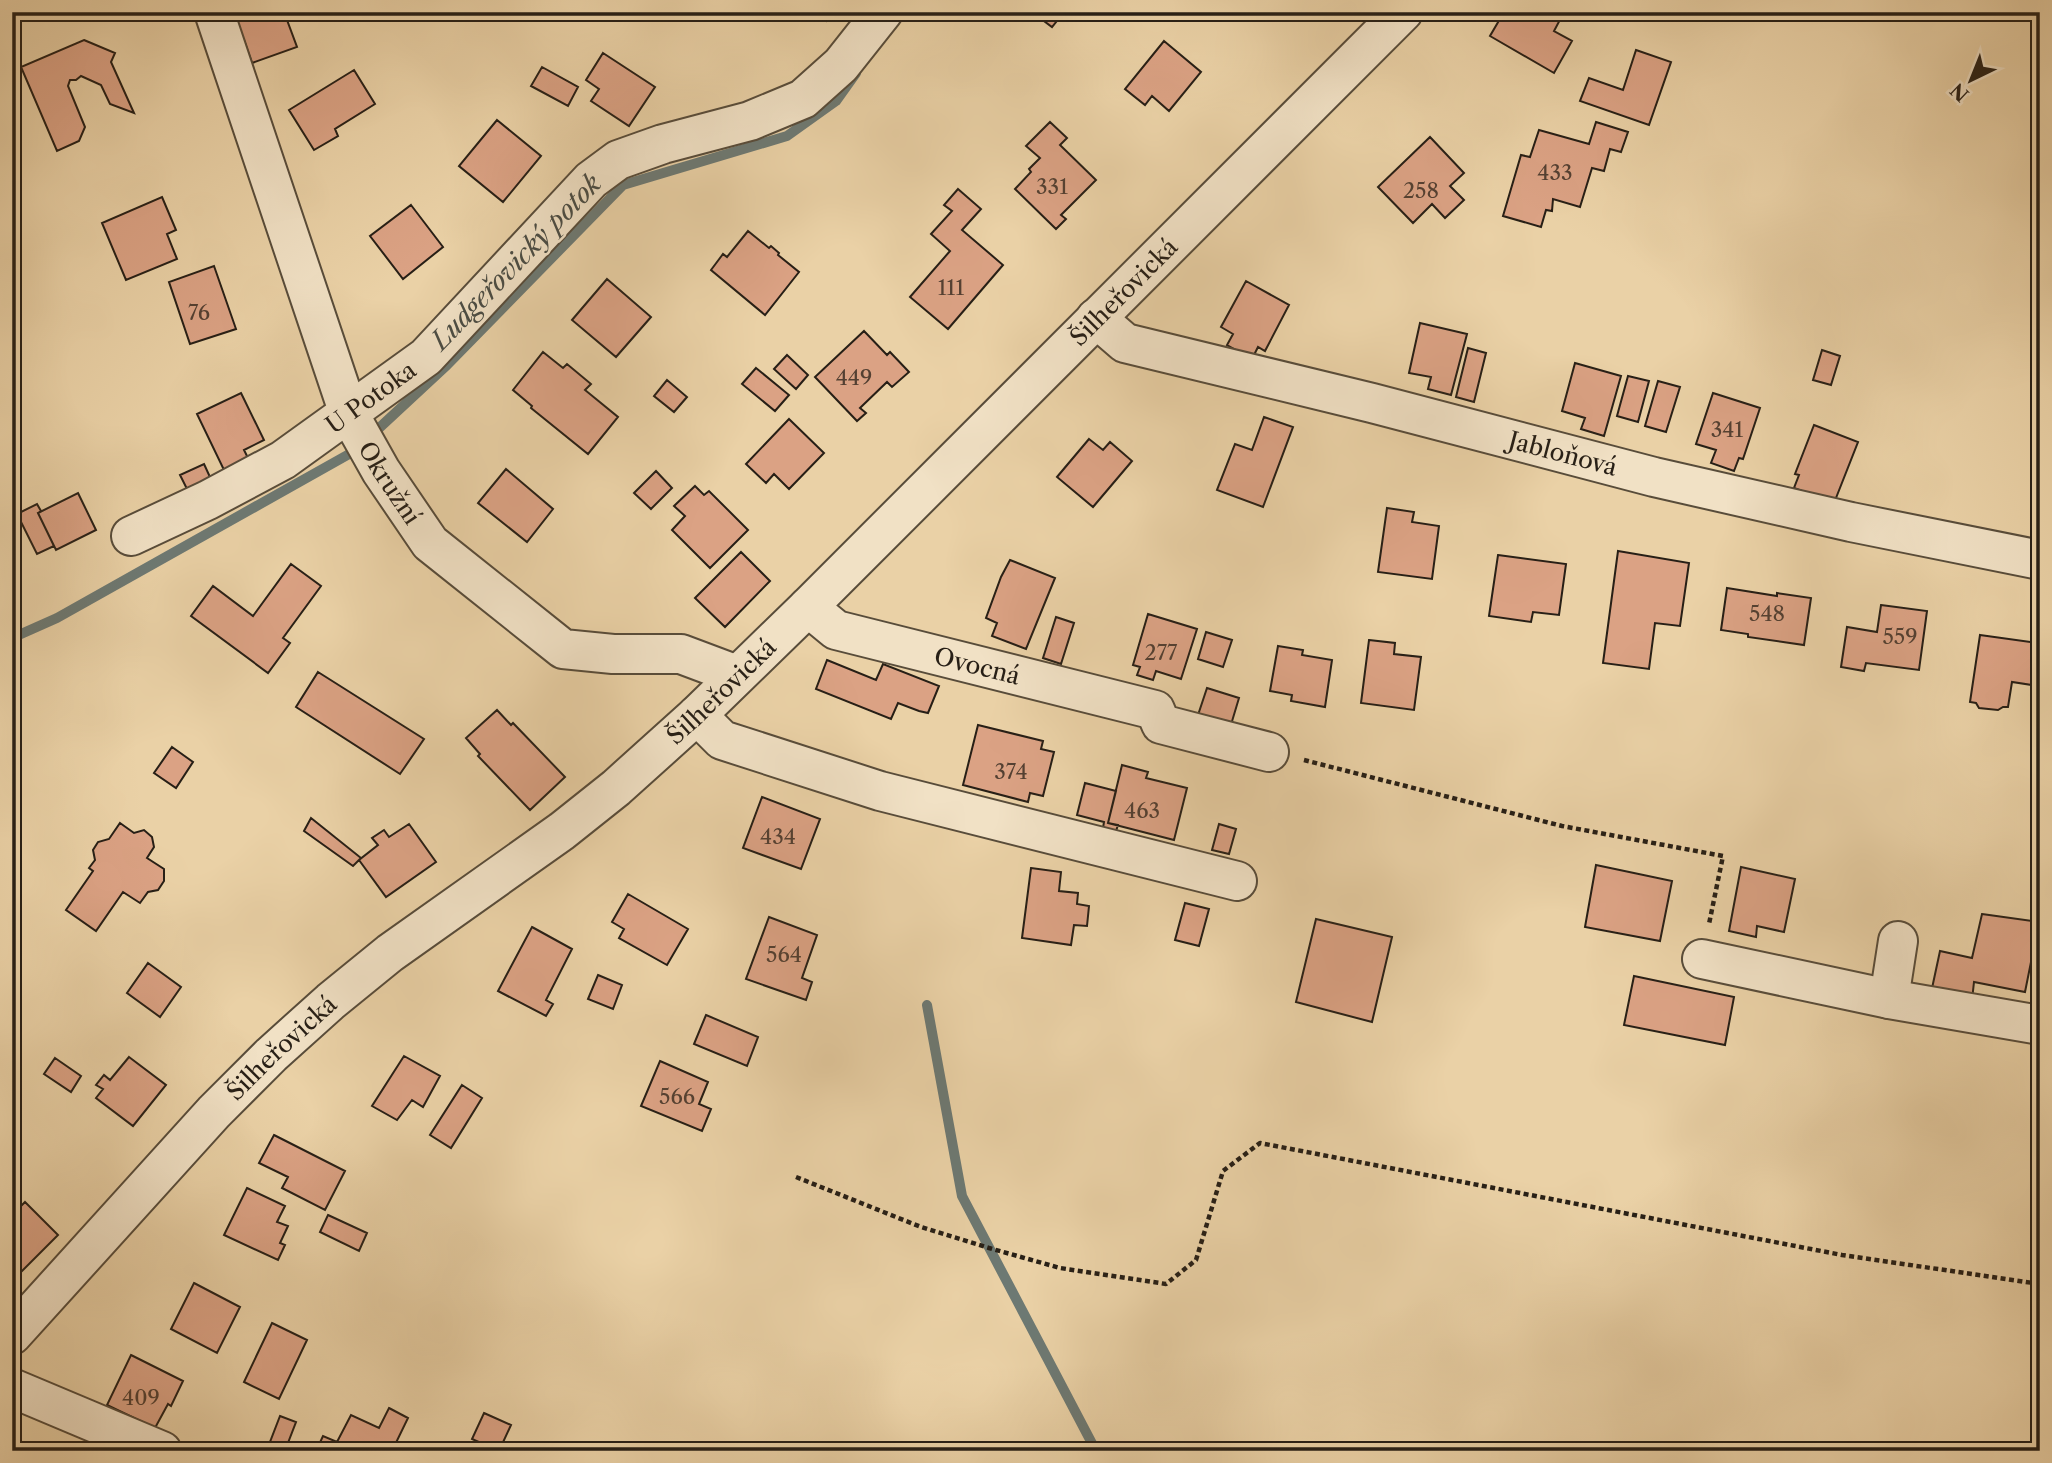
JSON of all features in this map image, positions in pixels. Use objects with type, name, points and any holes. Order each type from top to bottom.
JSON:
[{"type":"street","name":"Okružní","points":[[214,12],[349,414],[381,471],[430,543],[563,649],[613,654],[681,654],[737,675]]},
{"type":"street","name":"U Potoka","points":[[131,536],[208,500],[283,460],[426,357],[592,180],[618,160],[663,144],[750,121],[803,99],[841,65],[883,12]]},
{"type":"street","name":"Šilheřovická","points":[[12,1335],[214,1112],[271,1055],[390,953],[553,838],[616,788],[697,715],[1402,12]]},
{"type":"street","name":"Jabloňová","points":[[1096,318],[1125,343],[1372,403],[1654,477],[1851,522],[2040,560]]},
{"type":"street","name":"Ovocná","points":[[808,607],[836,630],[1155,710],[1161,723],[1269,752]]},
{"type":"street","points":[[697,715],[722,740],[880,791],[1237,881]]},
{"type":"street","points":[[1889,999],[1898,942]]},
{"type":"street","points":[[1702,959],[1889,999],[2040,1025]]},
{"type":"street","points":[[12,1388],[162,1451]]},
{"type":"path","points":[[1269,752],[1562,826],[1723,856],[1702,959]]},
{"type":"path","points":[[796,1177],[921,1227],[1060,1268],[1166,1284],[1196,1260],[1223,1171],[1260,1143],[1842,1255],[2040,1284]]},
{"type":"building","points":[[234,12],[284,12],[297,47],[252,63],[244,40],[239,43],[235,31],[240,29]]},
{"type":"building","points":[[808,12],[830,12],[826,21]]},
{"type":"building","points":[[1032,12],[1064,12],[1052,27]]},
{"type":"building","points":[[1504,12],[1563,14],[1554,31],[1572,41],[1554,73],[1490,36]]},
{"type":"building","points":[[84,40],[115,53],[111,62],[134,113],[110,104],[101,85],[81,76],[70,80],[68,86],[85,127],[79,141],[57,151],[21,67]]},
{"type":"building","points":[[1164,41],[1201,72],[1169,111],[1152,96],[1145,105],[1125,89]]},
{"type":"building","points":[[1636,50],[1671,62],[1649,125],[1580,101],[1589,78],[1623,90]]},
{"type":"building","points":[[603,53],[655,87],[629,126],[591,101],[599,89],[586,80]]},
{"type":"building","points":[[542,67],[578,87],[568,106],[531,86]]},
{"type":"building","points":[[354,70],[375,104],[335,129],[338,136],[314,150],[289,110]]},
{"type":"building","points":[[497,120],[541,156],[503,202],[459,166]]},
{"type":"building","points":[[1050,122],[1067,138],[1060,145],[1096,180],[1061,215],[1066,219],[1056,229],[1015,189],[1040,158],[1026,146]]},
{"type":"building","points":[[1596,122],[1628,132],[1621,152],[1610,149],[1604,171],[1592,168],[1580,207],[1553,199],[1552,211],[1546,210],[1541,227],[1503,216],[1521,155],[1530,157],[1539,130],[1589,144]]},
{"type":"building","points":[[1430,137],[1464,173],[1450,186],[1464,200],[1445,218],[1432,204],[1413,223],[1378,187]]},
{"type":"building","points":[[958,189],[981,209],[962,230],[1003,265],[948,329],[910,297],[950,251],[931,234],[952,211],[944,205]]},
{"type":"building","points":[[162,197],[176,230],[167,234],[177,259],[126,280],[102,223]]},
{"type":"building","points":[[411,205],[443,247],[403,279],[370,236]]},
{"type":"building","points":[[748,231],[769,248],[771,246],[799,272],[765,315],[711,270],[723,254],[727,257]]},
{"type":"building","points":[[214,266],[236,329],[190,344],[169,282]]},
{"type":"building","points":[[607,279],[651,317],[616,357],[572,320]]},
{"type":"building","points":[[1246,281],[1289,305],[1265,351],[1258,347],[1252,359],[1227,345],[1233,334],[1221,327]]},
{"type":"building","points":[[1420,323],[1467,334],[1451,395],[1428,389],[1431,377],[1409,373]]},
{"type":"building","points":[[864,331],[887,355],[890,352],[909,372],[892,387],[887,382],[860,408],[866,413],[857,421],[815,377]]},
{"type":"building","points":[[1468,348],[1486,353],[1474,402],[1456,397]]},
{"type":"building","points":[[1822,350],[1840,356],[1831,385],[1813,380]]},
{"type":"building","points":[[543,352],[563,368],[567,364],[591,384],[585,390],[618,417],[588,454],[513,390]]},
{"type":"building","points":[[787,355],[808,375],[796,389],[774,369]]},
{"type":"building","points":[[1575,363],[1621,376],[1604,436],[1581,429],[1585,418],[1562,411]]},
{"type":"building","points":[[756,368],[789,395],[775,411],[742,384]]},
{"type":"building","points":[[1628,376],[1649,381],[1638,422],[1617,416]]},
{"type":"building","points":[[667,380],[687,397],[674,412],[654,396]]},
{"type":"building","points":[[1658,381],[1680,387],[1666,432],[1645,426]]},
{"type":"building","points":[[241,393],[264,440],[244,450],[249,460],[224,470],[197,414]]},
{"type":"building","points":[[1713,393],[1760,408],[1743,459],[1739,458],[1734,471],[1711,463],[1716,450],[1696,444]]},
{"type":"building","points":[[1264,417],[1293,427],[1263,507],[1217,490],[1235,444],[1252,450]]},
{"type":"building","points":[[789,419],[824,453],[789,489],[774,474],[766,483],[746,464]]},
{"type":"building","points":[[1814,425],[1858,442],[1834,503],[1794,488],[1799,475],[1795,474]]},
{"type":"building","points":[[1089,439],[1103,450],[1110,442],[1132,461],[1093,507],[1057,477]]},
{"type":"building","points":[[204,464],[215,488],[192,499],[180,475]]},
{"type":"building","points":[[506,469],[553,509],[527,542],[478,503]]},
{"type":"building","points":[[656,471],[672,488],[651,509],[634,493]]},
{"type":"building","points":[[695,486],[704,495],[709,491],[748,530],[710,568],[672,530],[685,516],[674,506]]},
{"type":"building","points":[[78,493],[96,530],[56,550],[38,513]]},
{"type":"building","points":[[37,504],[41,511],[38,513],[54,546],[37,554],[17,514]]},
{"type":"building","points":[[1387,508],[1414,512],[1412,522],[1439,526],[1432,579],[1378,572]]},
{"type":"building","points":[[1618,551],[1689,563],[1680,626],[1655,623],[1649,669],[1603,663]]},
{"type":"building","points":[[741,552],[770,581],[725,627],[695,598]]},
{"type":"building","points":[[1498,555],[1566,564],[1559,615],[1533,612],[1531,622],[1489,616]]},
{"type":"building","points":[[1010,560],[1055,578],[1026,649],[992,636],[997,623],[986,618]]},
{"type":"building","points":[[291,564],[321,586],[283,638],[290,643],[268,673],[191,616],[213,586],[253,616]]},
{"type":"building","points":[[1727,588],[1811,598],[1804,645],[1721,630]]},
{"type":"building","points":[[1881,605],[1927,611],[1919,670],[1866,663],[1864,671],[1841,667],[1847,627],[1877,632]]},
{"type":"building","points":[[1148,614],[1197,629],[1181,679],[1156,671],[1153,680],[1137,675],[1140,667],[1133,665]]},
{"type":"building","points":[[1056,617],[1074,623],[1061,664],[1043,658]]},
{"type":"building","points":[[1206,632],[1232,640],[1223,667],[1198,659]]},
{"type":"building","points":[[1980,635],[2037,643],[2032,685],[2012,682],[2008,707],[1998,710],[1979,708],[1976,703],[1970,702]]},
{"type":"building","points":[[1369,640],[1395,643],[1394,654],[1421,657],[1414,710],[1361,703]]},
{"type":"building","points":[[1278,646],[1303,650],[1302,655],[1332,660],[1325,707],[1291,701],[1292,695],[1270,691]]},
{"type":"building","points":[[827,660],[876,680],[883,664],[939,686],[928,713],[898,703],[891,719],[816,689]]},
{"type":"building","points":[[318,672],[424,739],[400,774],[296,707]]},
{"type":"building","points":[[1207,688],[1239,698],[1230,728],[1197,718]]},
{"type":"building","points":[[497,710],[565,777],[530,810],[478,756],[480,754],[466,738]]},
{"type":"building","points":[[978,725],[1043,741],[1041,749],[1054,752],[1043,796],[1030,793],[1028,802],[963,785]]},
{"type":"building","points":[[172,747],[193,762],[176,788],[154,773]]},
{"type":"building","points":[[1122,765],[1148,772],[1146,778],[1187,788],[1174,840],[1108,823]]},
{"type":"building","points":[[1085,783],[1116,791],[1108,823],[1118,825],[1116,831],[1103,828],[1104,822],[1077,815]]},
{"type":"building","points":[[762,797],[820,819],[801,869],[743,848]]},
{"type":"building","points":[[311,818],[361,858],[353,866],[304,831]]},
{"type":"building","points":[[120,823],[134,833],[144,830],[152,837],[154,847],[147,858],[164,869],[164,881],[158,890],[148,892],[140,903],[123,892],[96,931],[66,910],[93,871],[89,868],[95,860],[93,850],[98,842],[109,839]]},
{"type":"building","points":[[409,824],[436,862],[386,897],[359,860],[378,845],[372,838],[384,830],[389,837]]},
{"type":"building","points":[[1219,824],[1236,829],[1229,854],[1212,850]]},
{"type":"building","points":[[1596,865],[1672,881],[1660,941],[1585,927]]},
{"type":"building","points":[[1741,867],[1795,879],[1784,932],[1757,926],[1756,937],[1729,931]]},
{"type":"building","points":[[1031,868],[1061,872],[1059,891],[1078,893],[1077,904],[1089,906],[1087,926],[1074,925],[1071,945],[1022,938]]},
{"type":"building","points":[[628,894],[688,929],[667,965],[619,938],[624,929],[612,922]]},
{"type":"building","points":[[1185,903],[1209,909],[1199,946],[1175,940]]},
{"type":"building","points":[[1982,914],[2039,922],[2025,992],[1974,982],[1972,1000],[1931,993],[1940,951],[1972,958]]},
{"type":"building","points":[[769,917],[817,935],[802,978],[812,982],[806,1000],[746,979]]},
{"type":"building","points":[[1316,919],[1392,937],[1372,1022],[1296,1002]]},
{"type":"building","points":[[532,927],[572,949],[546,1000],[553,1004],[546,1016],[498,991]]},
{"type":"building","points":[[148,963],[181,987],[160,1017],[127,993]]},
{"type":"building","points":[[598,975],[622,985],[613,1009],[588,999]]},
{"type":"building","points":[[1634,976],[1734,997],[1725,1045],[1624,1025]]},
{"type":"building","points":[[706,1015],[758,1037],[747,1066],[694,1044]]},
{"type":"building","points":[[404,1056],[440,1076],[423,1107],[412,1100],[397,1120],[372,1106]]},
{"type":"building","points":[[129,1057],[166,1085],[133,1126],[96,1098],[103,1089],[96,1085],[104,1075],[110,1080]]},
{"type":"building","points":[[55,1058],[81,1076],[71,1092],[44,1074]]},
{"type":"building","points":[[660,1061],[708,1082],[699,1104],[711,1109],[702,1131],[641,1106]]},
{"type":"building","points":[[462,1085],[482,1098],[451,1148],[430,1135]]},
{"type":"building","points":[[274,1135],[345,1171],[325,1210],[282,1188],[288,1177],[259,1163]]},
{"type":"building","points":[[247,1188],[285,1206],[277,1222],[288,1226],[280,1243],[285,1245],[278,1260],[224,1235]]},
{"type":"building","points":[[25,1202],[58,1235],[12,1281],[12,1215]]},
{"type":"building","points":[[328,1215],[367,1233],[359,1251],[320,1232]]},
{"type":"building","points":[[194,1283],[240,1307],[217,1353],[171,1329]]},
{"type":"building","points":[[272,1323],[307,1340],[279,1399],[244,1382]]},
{"type":"building","points":[[131,1355],[183,1381],[171,1406],[168,1404],[155,1428],[107,1405]]},
{"type":"building","points":[[389,1408],[408,1418],[392,1451],[316,1451],[323,1436],[337,1442],[351,1415],[379,1428]]},
{"type":"building","points":[[484,1413],[511,1425],[499,1451],[472,1439]]},
{"type":"building","points":[[280,1416],[296,1422],[286,1448],[270,1442]]},
{"type":"waterway","name":"Ludgeřovický potok","points":[[377,430],[447,365],[623,185],[787,136],[836,101],[856,73]]},
{"type":"waterway","name":"Ludgeřovický potok","points":[[12,638],[57,618],[351,453]]},
{"type":"waterway","points":[[927,1005],[962,1196],[1096,1451]]}]
